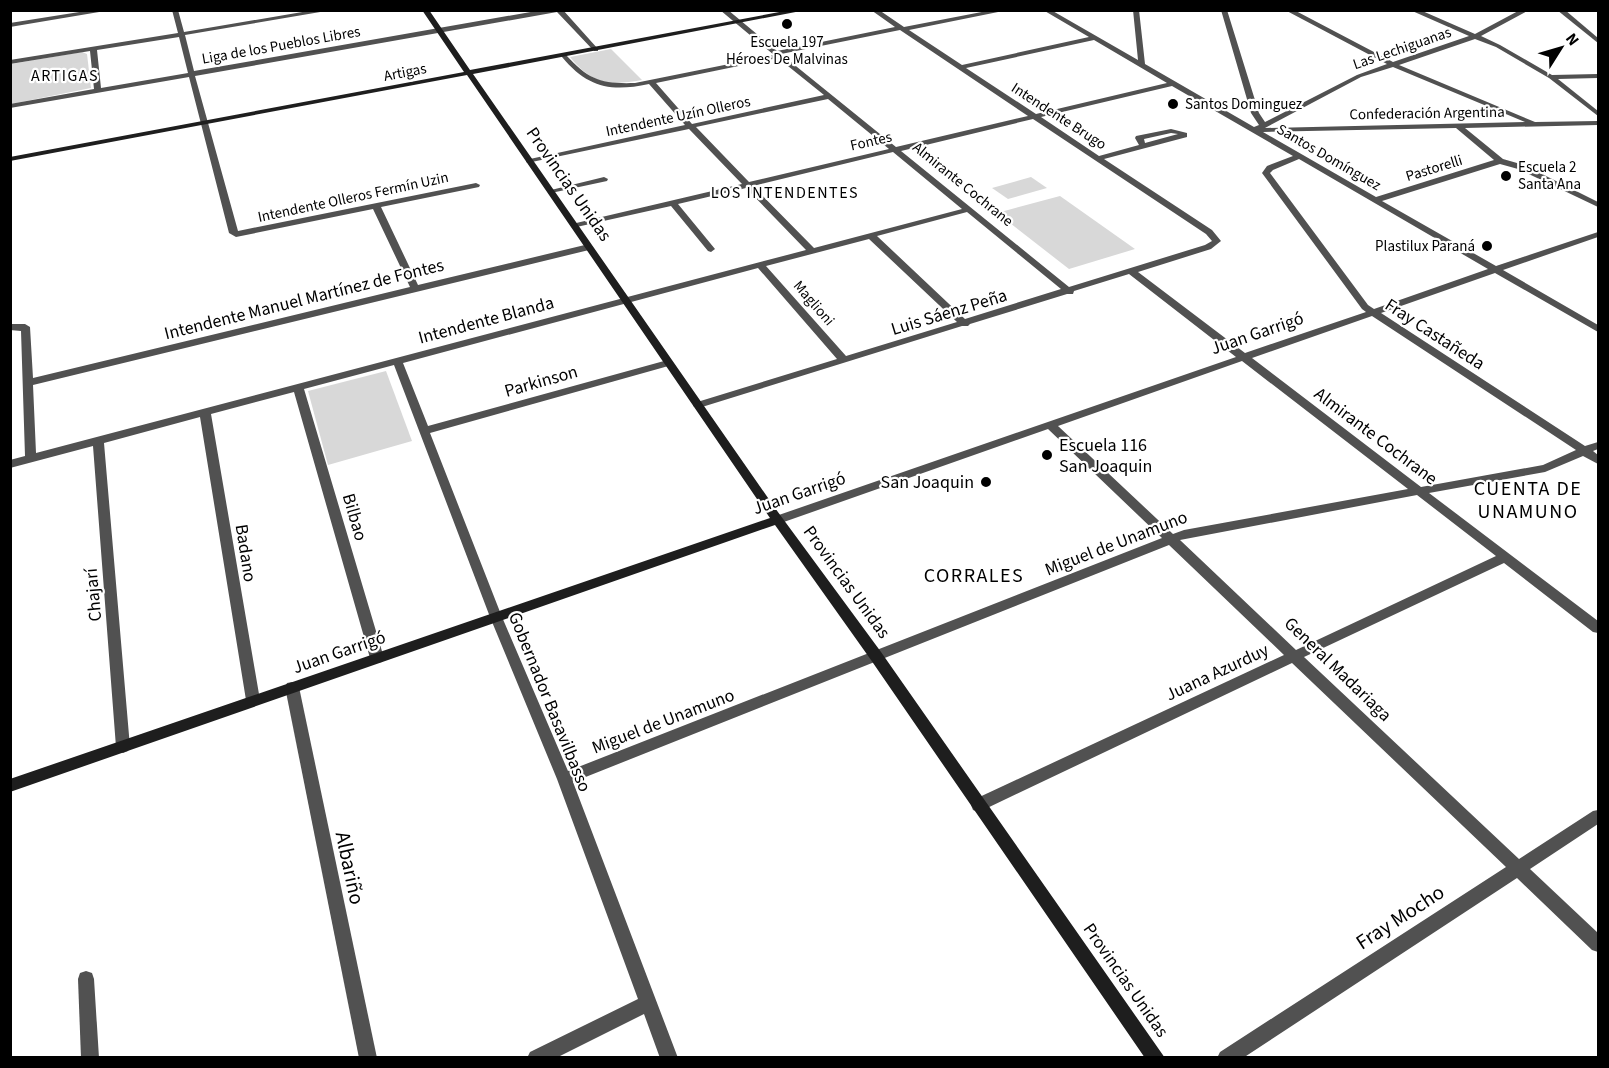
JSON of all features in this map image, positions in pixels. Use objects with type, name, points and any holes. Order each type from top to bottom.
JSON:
[{"type":"street","points":[[50,20],[61,10]]},
{"type":"street","points":[[10,25],[108,10]]},
{"type":"street","points":[[175,10],[202,124]]},
{"type":"street","points":[[10,62],[329,10]]},
{"type":"street","name":"Provincias Unidas","points":[[425,10],[777,520],[876,656],[1156,1058]]},
{"type":"street","points":[[557,10],[596,50]]},
{"type":"street","name":"Liga de los Pueblos Libres","points":[[10,106],[557,10]]},
{"type":"street","name":"Artigas","points":[[10,159],[804,10]]},
{"type":"street","name":"Intendente Brugo","points":[[874,10],[1216,237],[1217,241],[1208,248]]},
{"type":"street","points":[[564,56],[581,76],[602,84],[625,86],[1005,10]]},
{"type":"street","name":"Santos Domínguez","points":[[1046,10],[1174,83],[1259,127],[1300,156],[1599,329]]},
{"type":"street","points":[[1136,10],[1142,64]]},
{"type":"street","points":[[1224,10],[1259,127]]},
{"type":"street","points":[[1288,10],[1392,64],[1534,124]]},
{"type":"street","points":[[1413,10],[1498,46],[1551,77],[1599,114]]},
{"type":"street","name":"Las Lechiguanas","points":[[1259,127],[1359,76],[1476,36],[1526,10]]},
{"type":"street","points":[[1560,10],[1599,41]]},
{"type":"street","name":"Almirante Cochrane","points":[[722,11],[831,96],[1070,292]]},
{"type":"street","points":[[962,67],[1095,38]]},
{"type":"street","points":[[93,48],[98,90]]},
{"type":"street","points":[[1551,77],[1599,76]]},
{"type":"street","points":[[651,82],[691,127],[811,250]]},
{"type":"street","name":"Fontes","points":[[575,226],[1174,83]]},
{"type":"street","name":"Intendente Uzín Olleros","points":[[530,161],[831,96]]},
{"type":"street","name":"Confederación Argentina","points":[[1259,127],[1599,123]]},
{"type":"street","name":"Intendente Olleros Fermín Uzin","points":[[202,124],[232,231],[236,234],[476,185]]},
{"type":"street","points":[[1458,126],[1500,161],[1521,167],[1599,205]]},
{"type":"street","points":[[1098,158],[1143,146],[1184,135],[1171,131],[1139,138],[1143,146]]},
{"type":"street","name":"Fray Castañeda","points":[[1300,156],[1270,168],[1266,173],[1361,302],[1371,312],[1599,460]]},
{"type":"street","name":"Pastorelli","points":[[1375,200],[1500,161]]},
{"type":"street","points":[[551,191],[604,179]]},
{"type":"street","points":[[673,203],[711,249]]},
{"type":"street","points":[[376,206],[415,288]]},
{"type":"street","name":"Intendente Blanda","points":[[10,464],[970,209]]},
{"type":"street","points":[[870,235],[965,324]]},
{"type":"street","name":"Juan Garrigó","points":[[10,786],[1371,312],[1596,237]]},
{"type":"street","name":"Intendente Manuel Martínez de Fontes","points":[[27,383],[589,247]]},
{"type":"street","name":"Luis Sáenz Peña","points":[[698,405],[1208,248]]},
{"type":"street","name":"Maglioni","points":[[760,265],[845,361]]},
{"type":"street","name":"Almirante Cochrane","points":[[1132,272],[1599,628]]},
{"type":"street","points":[[11,327],[25,327],[26,331],[31,459]]},
{"type":"street","name":"Gobernador Basavilbasso","points":[[397,360],[496,618],[564,779],[669,1058]]},
{"type":"street","name":"Parkinson","points":[[424,431],[668,363]]},
{"type":"street","name":"Bilbao","points":[[298,387],[376,658]]},
{"type":"street","name":"Badano","points":[[205,412],[253,700]]},
{"type":"street","name":"General Madariaga","points":[[1049,424],[1599,944]]},
{"type":"street","name":"Chajarí","points":[[99,440],[123,747]]},
{"type":"street","name":"Miguel de Unamuno","points":[[564,779],[1171,538],[1194,531],[1545,468],[1599,445]]},
{"type":"street","name":"Juana Azurduy","points":[[978,805],[1505,557]]},
{"type":"street","name":"Albariño","points":[[291,687],[368,1058]]},
{"type":"street","name":"Fray Mocho","points":[[1226,1058],[1599,816]]},
{"type":"street","points":[[86,979],[90,1058]]},
{"type":"street","points":[[536,1058],[648,1003]]},
{"type":"shaded area","points":[[611,49],[642,80],[620,83],[602,81],[586,73],[570,57]]},
{"type":"shaded area","points":[[82,52],[87,54],[91,88],[11,104],[11,64]]},
{"type":"shaded area","points":[[1031,177],[1047,188],[1008,199],[992,188]]},
{"type":"shaded area","points":[[1060,196],[1135,249],[1069,269],[997,213]]},
{"type":"shaded area","points":[[386,371],[412,441],[328,465],[308,391]]},
{"type":"place","name":"Escuela 197 Héroes De Malvinas","points":[[787,24]]},
{"type":"place","name":"Santos Dominguez","points":[[1173,104]]},
{"type":"place","name":"Escuela 2 Santa Ana","points":[[1506,176]]},
{"type":"place","name":"Plastilux Paraná","points":[[1487,246]]},
{"type":"place","name":"Escuela 116 San Joaquin","points":[[1047,455]]},
{"type":"place","name":"San Joaquin","points":[[986,482]]},
{"type":"district","name":"ARTIGAS","points":[[65,75]]},
{"type":"district","name":"LOS INTENDENTES","points":[[785,192]]},
{"type":"district","name":"CUENTA DE UNAMUNO","points":[[1528,500]]},
{"type":"district","name":"CORRALES","points":[[974,575]]}]
